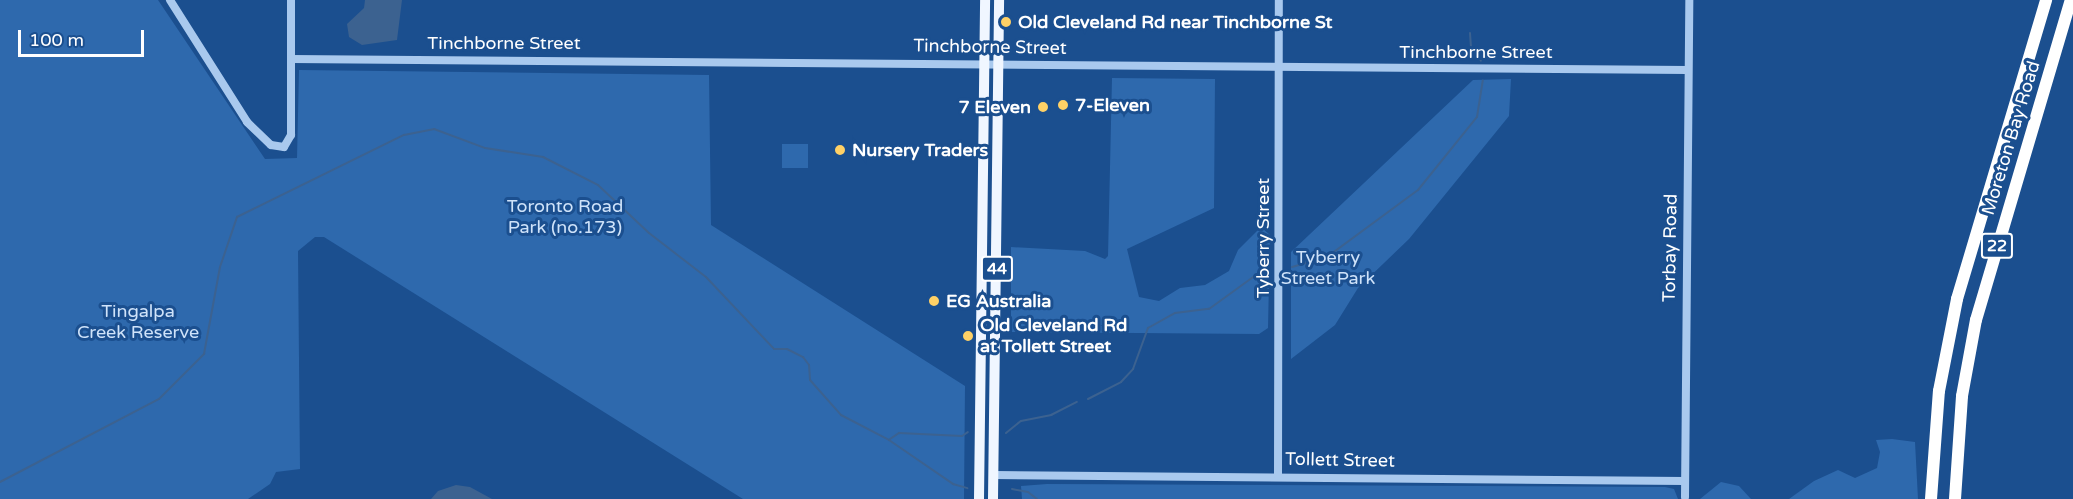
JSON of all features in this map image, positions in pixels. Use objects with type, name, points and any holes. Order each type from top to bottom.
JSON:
[{"type":"highway","name":"Moreton Bay Road","points":[[1931,499],[1939,391],[1955,309],[2046,0]]},
{"type":"highway","name":"Moreton Bay Road","points":[[1955,499],[1960,418],[1976,320],[2071,0]]},
{"type":"main road","name":"44","points":[[979,499],[985,0]]},
{"type":"main road","name":"44","points":[[993,499],[999,0]]},
{"type":"street","points":[[170,0],[256,133],[271,145],[284,147],[291,135],[291,0]]},
{"type":"street","name":"Tyberry Street","points":[[1278,476],[1279,0]]},
{"type":"street","name":"Torbay Road","points":[[1685,497],[1689,0]]},
{"type":"street","name":"Tinchborne Street","points":[[291,59],[1689,70]]},
{"type":"street","name":"Tollett Street","points":[[994,475],[1685,481]]},
{"type":"green space","points":[[0,0],[158,0],[265,159],[297,158],[299,70],[709,75],[711,225],[965,386],[964,499],[743,499],[324,237],[315,237],[298,251],[300,469],[276,472],[270,484],[248,499],[0,499]]},
{"type":"green space","points":[[1112,78],[1215,79],[1214,208],[1127,249],[1139,297],[1159,301],[1180,288],[1205,285],[1229,271],[1238,250],[1261,227],[1270,235],[1268,328],[1259,334],[1011,332],[1011,247],[1085,251],[1105,259],[1108,256]]},
{"type":"green space","name":"Tyberry Street Park","points":[[1511,79],[1509,116],[1409,239],[1358,288],[1335,325],[1291,359],[1291,252],[1473,80]]},
{"type":"green space","points":[[782,144],[808,144],[808,168],[782,168]]},
{"type":"green space","points":[[1892,439],[1915,442],[1918,499],[1789,499],[1814,481],[1838,470],[1855,478],[1877,468],[1880,452],[1876,440]]},
{"type":"green space","points":[[1721,482],[1739,486],[1751,499],[1700,499]]},
{"type":"green space","points":[[1047,484],[1665,487],[1674,489],[1678,499],[1022,499],[1021,486]]},
{"type":"shaded area","points":[[365,0],[402,0],[397,40],[362,45],[349,37],[347,24],[364,8]]},
{"type":"shaded area","points":[[456,485],[470,487],[492,499],[431,499],[438,491]]},
{"type":"waterway","points":[[1470,33],[1471,48],[1481,61]]},
{"type":"waterway","points":[[1292,267],[1327,257],[1418,190],[1477,117],[1483,80]]},
{"type":"waterway","points":[[0,482],[159,399],[204,354],[220,267],[237,217],[404,135],[434,129],[485,148],[543,157],[598,185],[649,233],[706,277],[774,349],[787,349],[803,357],[809,365],[810,380],[841,415],[889,440],[953,484],[967,488]]},
{"type":"waterway","points":[[1088,399],[1121,382],[1133,369],[1148,328],[1175,313],[1209,309],[1267,267]]},
{"type":"waterway","points":[[1006,433],[1021,421],[1051,415],[1077,402]]},
{"type":"waterway","points":[[890,439],[899,433],[962,436],[968,432]]},
{"type":"waterway","points":[[1012,489],[1028,492],[1037,499]]},
{"type":"place","name":"Old Cleveland Rd near Tinchborne St","points":[[1006,22]]},
{"type":"place","name":"7-Eleven","points":[[1063,105]]},
{"type":"place","name":"7 Eleven","points":[[1043,107]]},
{"type":"place","name":"Nursery Traders","points":[[840,150]]},
{"type":"place","name":"EG Australia","points":[[934,301]]},
{"type":"place","name":"Old Cleveland Rd at Tollett Street","points":[[968,336]]},
{"type":"park label","name":"Toronto Road Park (no.173)","points":[[565,217]]},
{"type":"park label","name":"Tingalpa Creek Reserve","points":[[138,322]]}]
